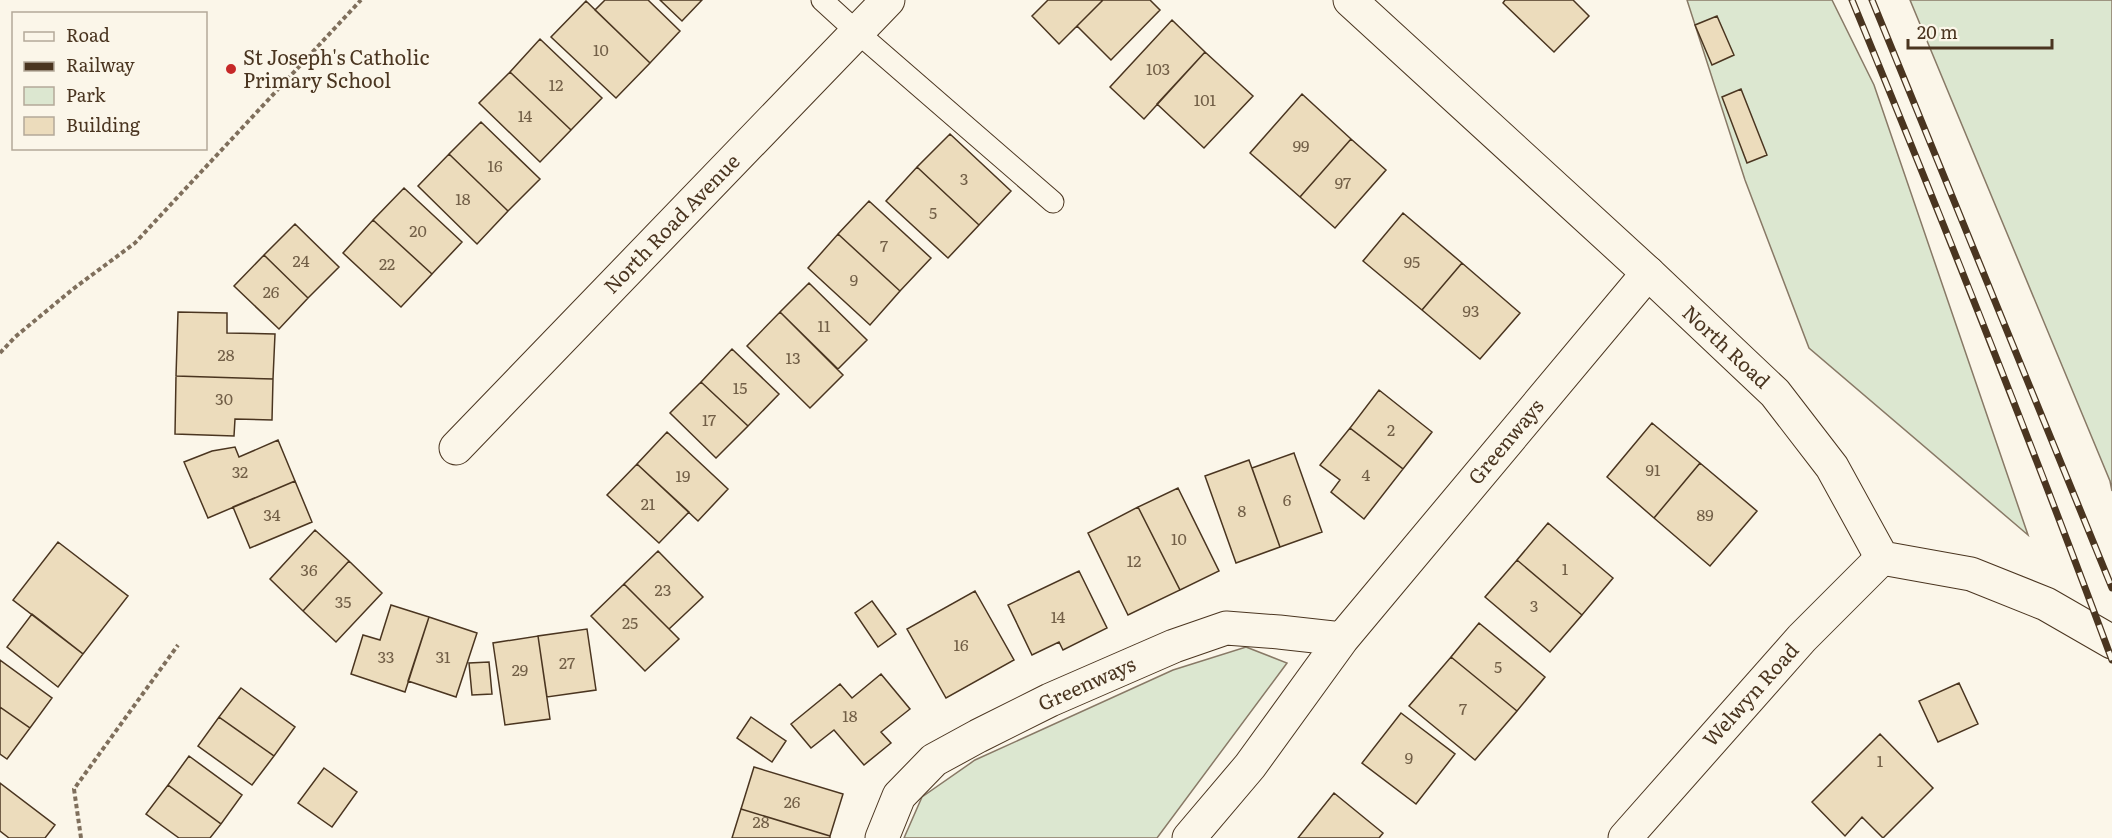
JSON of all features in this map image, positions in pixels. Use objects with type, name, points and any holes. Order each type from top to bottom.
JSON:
[{"type":"street","name":"North Road Avenue","points":[[456,448],[888,0]]},
{"type":"street","name":"North Road","points":[[1350,0],[1648,273],[1775,393],[1832,467],[1882,558]]},
{"type":"street","name":"Greenways","points":[[1189,838],[1250,766],[1342,639],[1648,273]]},
{"type":"street","points":[[1882,558],[1971,574],[2046,604],[2112,642]]},
{"type":"street","name":"Welwyn Road","points":[[1637,833],[1794,646],[1882,558]]},
{"type":"street","name":"Greenways","points":[[882,838],[899,796],[934,760],[1050,700],[1174,646],[1226,628],[1342,639]]},
{"type":"lane","points":[[822,0],[1053,202]]},
{"type":"path","points":[[0,353],[15,337],[73,289],[135,243],[361,0]]},
{"type":"path","points":[[81,838],[74,789],[178,645]]},
{"type":"green space","points":[[1687,0],[1832,0],[1874,85],[2028,535],[1809,348],[1745,180]]},
{"type":"green space","points":[[1910,0],[2112,0],[2112,491],[2110,481]]},
{"type":"green space","points":[[1246,647],[1287,663],[1157,838],[904,838],[922,797],[975,760],[1173,670]]},
{"type":"building","points":[[605,0],[648,0],[680,31],[650,63],[595,10]]},
{"type":"building","points":[[660,0],[702,0],[682,21]]},
{"type":"building","points":[[1048,0],[1103,0],[1059,44],[1032,16]]},
{"type":"building","points":[[1103,0],[1150,0],[1160,10],[1111,60],[1077,26]]},
{"type":"building","points":[[1505,0],[1573,0],[1589,16],[1554,52],[1503,3]]},
{"type":"building","points":[[586,1],[650,63],[616,98],[551,37]]},
{"type":"building","points":[[1717,16],[1734,55],[1712,65],[1695,25]]},
{"type":"building","points":[[1172,20],[1205,52],[1144,119],[1110,87]]},
{"type":"building","points":[[540,39],[602,98],[571,130],[510,72]]},
{"type":"building","points":[[1205,52],[1253,96],[1204,148],[1157,104]]},
{"type":"building","points":[[510,72],[571,130],[540,162],[479,103]]},
{"type":"building","points":[[1741,89],[1767,155],[1747,163],[1722,97]]},
{"type":"building","points":[[1302,94],[1351,139],[1300,197],[1250,153]]},
{"type":"building","points":[[481,122],[540,179],[508,211],[449,154]]},
{"type":"building","points":[[950,134],[1011,191],[979,225],[917,167]]},
{"type":"building","points":[[1351,139],[1386,170],[1335,228],[1300,197]]},
{"type":"building","points":[[449,154],[508,211],[477,244],[418,186]]},
{"type":"building","points":[[917,167],[979,225],[948,258],[886,201]]},
{"type":"building","points":[[404,188],[462,242],[432,274],[373,220]]},
{"type":"building","points":[[869,201],[931,258],[900,291],[838,234]]},
{"type":"building","points":[[1403,213],[1462,263],[1422,310],[1363,261]]},
{"type":"building","points":[[373,220],[432,274],[401,307],[343,253]]},
{"type":"building","points":[[295,224],[339,267],[308,298],[264,255]]},
{"type":"building","points":[[838,234],[900,291],[870,325],[808,268]]},
{"type":"building","points":[[264,255],[308,298],[279,329],[234,286]]},
{"type":"building","points":[[1462,263],[1520,313],[1480,359],[1422,310]]},
{"type":"building","points":[[809,283],[867,340],[838,369],[780,312]]},
{"type":"building","points":[[178,312],[227,313],[227,333],[275,334],[273,379],[176,376]]},
{"type":"building","points":[[780,312],[843,375],[810,408],[747,346]]},
{"type":"building","points":[[732,349],[779,394],[748,426],[701,382]]},
{"type":"building","points":[[176,376],[273,379],[272,420],[235,419],[234,436],[175,434]]},
{"type":"building","points":[[701,382],[748,426],[716,458],[670,413]]},
{"type":"building","points":[[1379,390],[1432,432],[1403,469],[1350,428]]},
{"type":"building","points":[[1652,423],[1700,463],[1654,518],[1607,477]]},
{"type":"building","points":[[1350,428],[1403,469],[1364,519],[1331,492],[1340,480],[1320,465]]},
{"type":"building","points":[[667,432],[728,489],[698,521],[637,464]]},
{"type":"building","points":[[278,440],[295,481],[208,518],[184,462],[212,451],[235,447],[239,457]]},
{"type":"building","points":[[1294,453],[1322,532],[1280,547],[1252,468]]},
{"type":"building","points":[[1249,460],[1280,547],[1236,563],[1205,476]]},
{"type":"building","points":[[1700,463],[1757,511],[1710,566],[1654,518]]},
{"type":"building","points":[[637,464],[689,512],[659,543],[607,495]]},
{"type":"building","points":[[295,481],[312,522],[250,548],[233,507]]},
{"type":"building","points":[[1178,488],[1219,571],[1180,590],[1138,507]]},
{"type":"building","points":[[1138,507],[1180,590],[1128,615],[1088,533]]},
{"type":"building","points":[[1548,523],[1613,578],[1582,615],[1517,560]]},
{"type":"building","points":[[315,530],[349,561],[303,611],[270,579]]},
{"type":"building","points":[[58,542],[128,596],[83,654],[13,600]]},
{"type":"building","points":[[658,551],[703,597],[669,629],[624,584]]},
{"type":"building","points":[[1517,560],[1582,615],[1550,652],[1485,597]]},
{"type":"building","points":[[349,561],[382,593],[336,642],[303,611]]},
{"type":"building","points":[[1079,571],[1107,628],[1063,650],[1059,642],[1032,655],[1008,605]]},
{"type":"building","points":[[624,584],[679,639],[645,671],[591,616]]},
{"type":"building","points":[[975,591],[1014,660],[946,698],[907,629]]},
{"type":"building","points":[[872,601],[896,634],[878,647],[855,613]]},
{"type":"building","points":[[391,605],[429,617],[405,692],[351,674],[363,635],[380,640]]},
{"type":"building","points":[[32,614],[83,654],[58,687],[7,647]]},
{"type":"building","points":[[429,617],[477,633],[456,697],[408,681]]},
{"type":"building","points":[[1479,623],[1545,677],[1517,711],[1451,657]]},
{"type":"building","points":[[587,629],[596,690],[547,697],[538,636]]},
{"type":"building","points":[[538,636],[550,719],[505,725],[493,643]]},
{"type":"building","points":[[1451,657],[1517,711],[1475,760],[1409,706]]},
{"type":"building","points":[[0,660],[52,698],[30,728],[0,707]]},
{"type":"building","points":[[489,662],[492,694],[472,695],[469,663]]},
{"type":"building","points":[[881,674],[910,709],[881,732],[891,743],[864,765],[834,730],[811,748],[791,724],[840,684],[852,698]]},
{"type":"building","points":[[1959,683],[1978,724],[1938,742],[1919,701]]},
{"type":"building","points":[[241,688],[295,727],[274,756],[219,717]]},
{"type":"building","points":[[0,707],[30,728],[7,759],[0,754]]},
{"type":"building","points":[[1401,713],[1455,754],[1416,804],[1362,763]]},
{"type":"building","points":[[219,717],[274,756],[252,785],[198,746]]},
{"type":"building","points":[[751,717],[786,741],[772,762],[737,738]]},
{"type":"building","points":[[1880,734],[1933,788],[1883,838],[1862,817],[1845,836],[1812,802]]},
{"type":"building","points":[[189,756],[242,795],[221,824],[168,785]]},
{"type":"building","points":[[754,767],[843,794],[830,836],[741,809]]},
{"type":"building","points":[[324,768],[357,792],[332,827],[298,803]]},
{"type":"building","points":[[0,783],[55,825],[45,838],[9,838],[0,831]]},
{"type":"building","points":[[168,785],[221,824],[210,838],[179,838],[146,814]]},
{"type":"building","points":[[1334,793],[1383,833],[1379,838],[1298,838]]},
{"type":"building","points":[[741,809],[830,836],[830,838],[732,838]]},
{"type":"railway","points":[[1852,0],[1985,329],[2112,660]]},
{"type":"railway","points":[[1872,0],[2112,588]]},
{"type":"place","name":"St Joseph's Catholic Primary School","points":[[231,69]]}]
